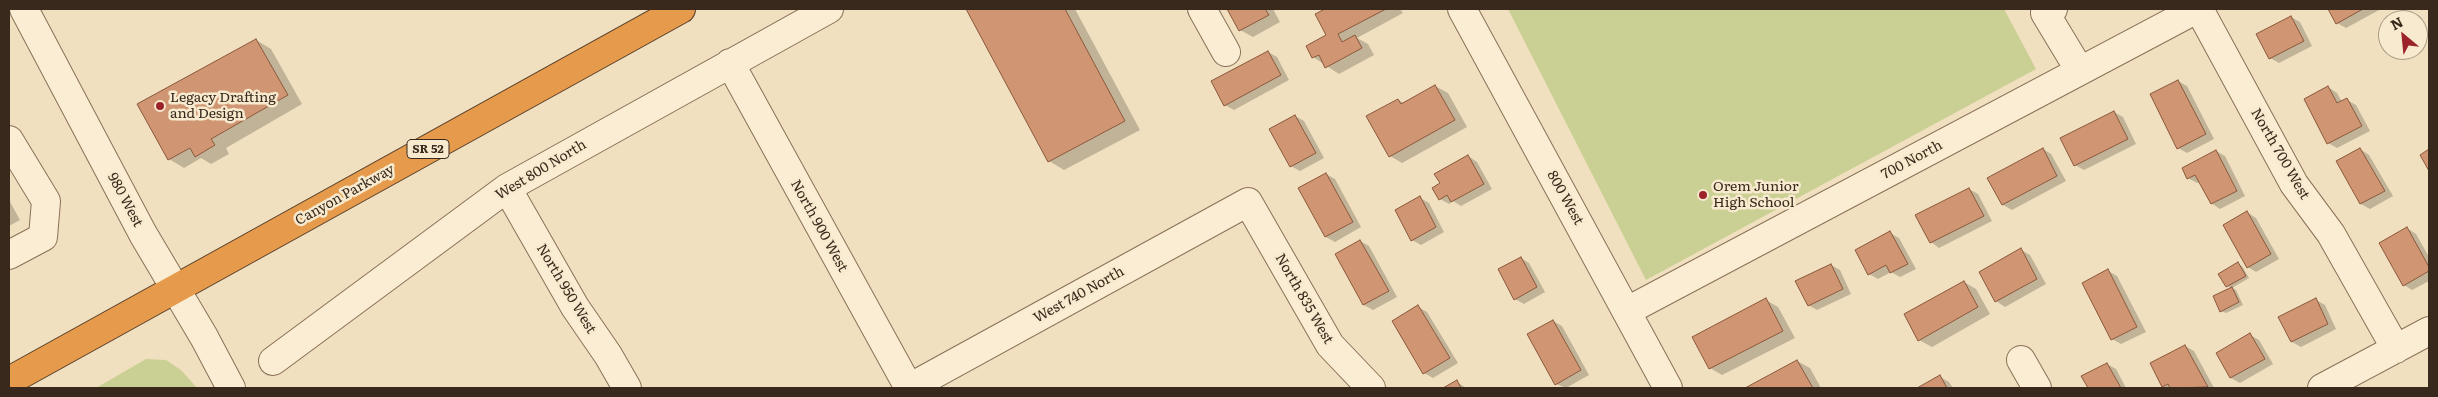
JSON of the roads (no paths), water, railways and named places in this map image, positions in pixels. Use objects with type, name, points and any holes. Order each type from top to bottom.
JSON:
[{"type":"highway","name":"Canyon Parkway","points":[[9,381],[681,9]]},
{"type":"street","name":"980 West","points":[[24,9],[143,234],[231,388]]},
{"type":"street","name":"West 800 North","points":[[273,361],[507,188],[829,9]]},
{"type":"street","points":[[1202,9],[1226,52]]},
{"type":"street","name":"800 West","points":[[1462,9],[1668,388]]},
{"type":"street","name":"700 North","points":[[1627,311],[2198,9]]},
{"type":"street","name":"North 700 West","points":[[2198,9],[2294,184],[2331,234],[2396,349]]},
{"type":"street","points":[[2047,10],[2080,70]]},
{"type":"street","name":"North 900 West","points":[[730,63],[909,388]]},
{"type":"street","points":[[9,140],[46,201],[42,237],[9,255]]},
{"type":"street","name":"North 950 West","points":[[507,188],[574,307],[608,355],[628,388]]},
{"type":"street","name":"West 740 North","points":[[909,388],[1248,202]]},
{"type":"street","name":"North 835 West","points":[[1248,202],[1330,345],[1371,388]]},
{"type":"street","points":[[2322,388],[2429,331]]},
{"type":"street","points":[[2021,360],[2037,388]]},
{"type":"place","name":"Legacy Drafting and Design","points":[[160,106]]},
{"type":"place","name":"Orem Junior High School","points":[[1703,195]]}]
